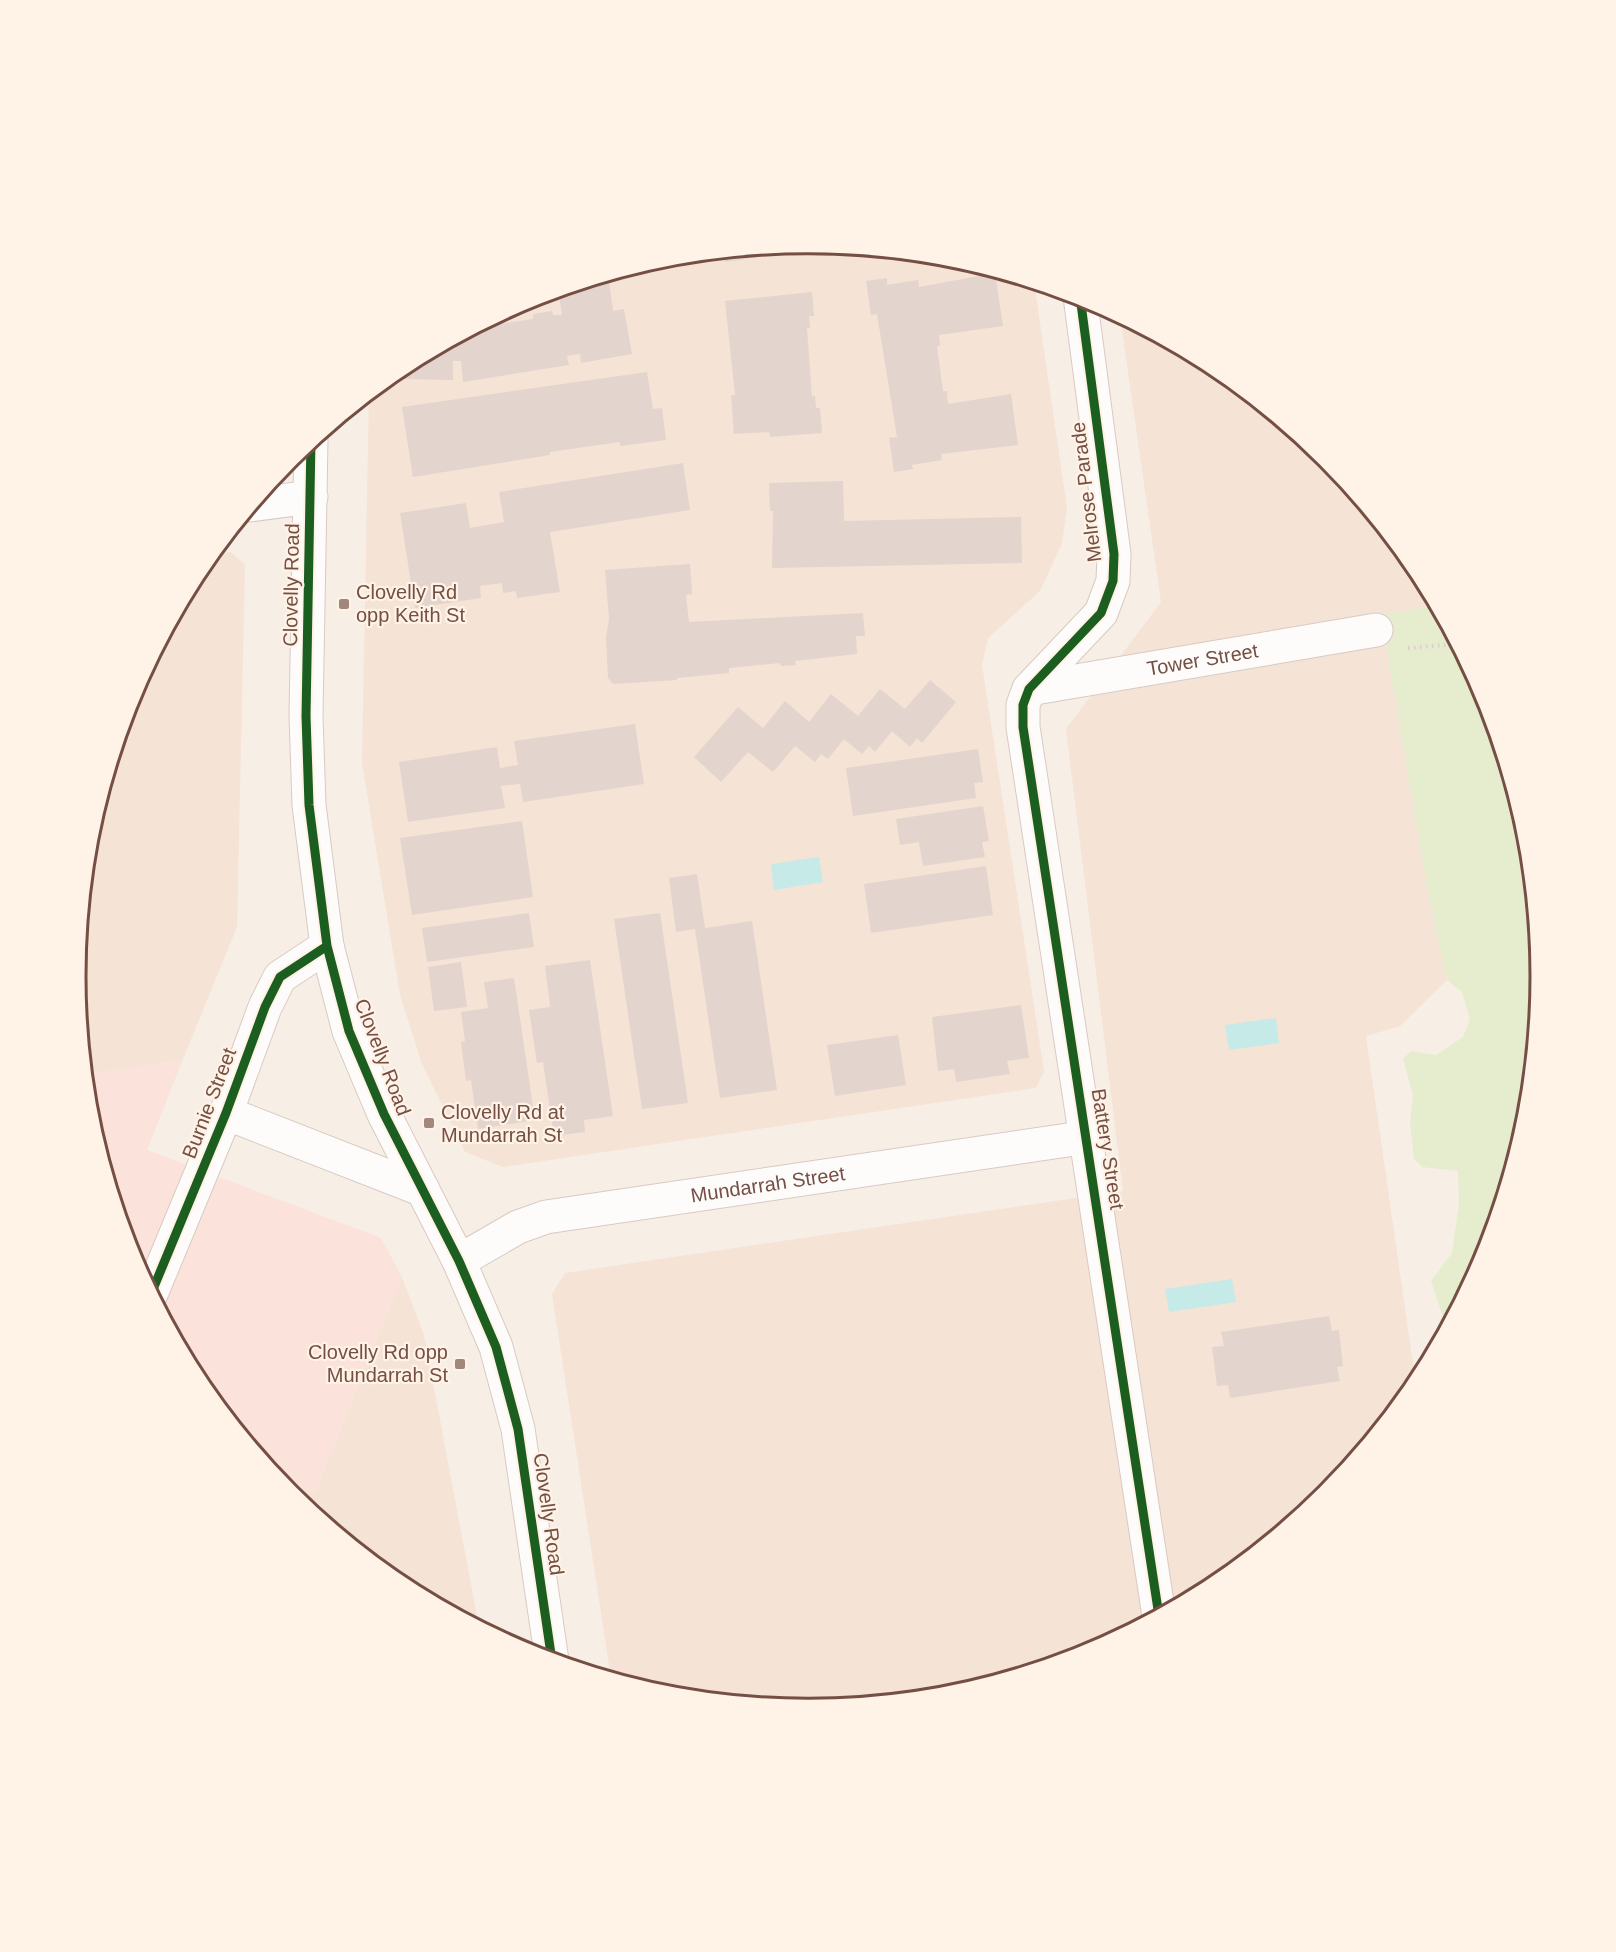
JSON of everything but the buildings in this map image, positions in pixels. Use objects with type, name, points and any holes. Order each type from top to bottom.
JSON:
[{"type":"street","name":"Melrose Parade","points":[[1029,689],[1101,613],[1113,581],[1114,554],[1081,307]]},
{"type":"street","name":"Clovelly Road","points":[[311,452],[306,717],[309,805],[327,946],[349,1031],[384,1114],[459,1261],[496,1347],[518,1429],[551,1651]]},
{"type":"street","points":[[261,504],[311,497]]},
{"type":"street","name":"Tower Street","points":[[1029,689],[1376,630]]},
{"type":"street","name":"Battery Street","points":[[1029,689],[1023,705],[1023,727],[1088,1137],[1158,1608]]},
{"type":"street","name":"Burnie Street","points":[[155,1285],[226,1113],[265,1007],[280,977],[327,946]]},
{"type":"street","points":[[226,1113],[423,1190]]},
{"type":"street","name":"Mundarrah Street","points":[[459,1261],[518,1227],[546,1217],[1088,1137]]},
{"type":"path","points":[[1420,649],[1450,645]]},
{"type":"shaded area","points":[[761,255],[855,255],[949,267],[1035,291],[1067,508],[1062,543],[1040,591],[988,638],[982,665],[1044,1071],[1036,1088],[503,1167],[465,1152],[422,1064],[400,995],[362,763],[369,402],[407,375],[488,328],[532,308],[621,278],[667,267],[714,260]]},
{"type":"shaded area","points":[[1121,325],[1169,350],[1209,375],[1248,403],[1319,465],[1381,536],[1429,607],[1381,614],[1427,887],[1447,980],[1400,1026],[1366,1036],[1414,1369],[1381,1416],[1319,1487],[1248,1549],[1169,1602],[1084,1644],[995,1674],[949,1685],[855,1697],[761,1697],[714,1692],[667,1685],[610,1671],[552,1294],[565,1273],[1123,1191],[1066,729],[1161,602]]},
{"type":"shaded area","points":[[231,552],[245,565],[237,927],[183,1059],[93,1074],[87,1023],[87,929],[99,835],[110,789],[140,700],[160,656],[182,615],[222,554]]},
{"type":"shaded area","points":[[183,1059],[147,1150],[381,1238],[402,1277],[315,1493],[296,1486],[235,1416],[182,1337],[160,1296],[140,1252],[110,1163],[99,1117],[93,1074]]},
{"type":"shaded area","points":[[402,1277],[424,1335],[477,1618],[407,1577],[368,1549],[296,1486],[315,1493]]},
{"type":"green space","points":[[1429,607],[1456,656],[1476,700],[1506,789],[1517,835],[1529,929],[1529,1023],[1517,1117],[1492,1208],[1476,1252],[1444,1319],[1431,1281],[1452,1253],[1459,1204],[1458,1171],[1422,1167],[1414,1159],[1410,1123],[1413,1095],[1403,1059],[1411,1051],[1436,1055],[1463,1037],[1470,1019],[1462,992],[1447,980],[1427,887],[1381,614]]},
{"type":"water","points":[[819,857],[823,882],[774,890],[771,864]]},
{"type":"water","points":[[1276,1018],[1279,1043],[1229,1050],[1225,1025]]},
{"type":"water","points":[[1232,1279],[1236,1302],[1169,1312],[1165,1289]]},
{"type":"cycle path","points":[[1081,307],[1114,554],[1113,581],[1101,613],[1029,689],[1023,705],[1023,727],[1158,1608]]},
{"type":"cycle path","points":[[311,452],[306,716],[309,805],[327,946],[349,1031],[384,1114],[459,1261],[496,1347],[518,1429],[550,1651]]},
{"type":"cycle path","points":[[155,1285],[226,1113],[265,1007],[280,977],[327,946]]},
{"type":"place","name":"Clovelly Rd opp Keith St","points":[[344,604]]},
{"type":"place","name":"Clovelly Rd at Mundarrah St","points":[[429,1123]]},
{"type":"place","name":"Clovelly Rd opp Mundarrah St","points":[[460,1364]]}]
